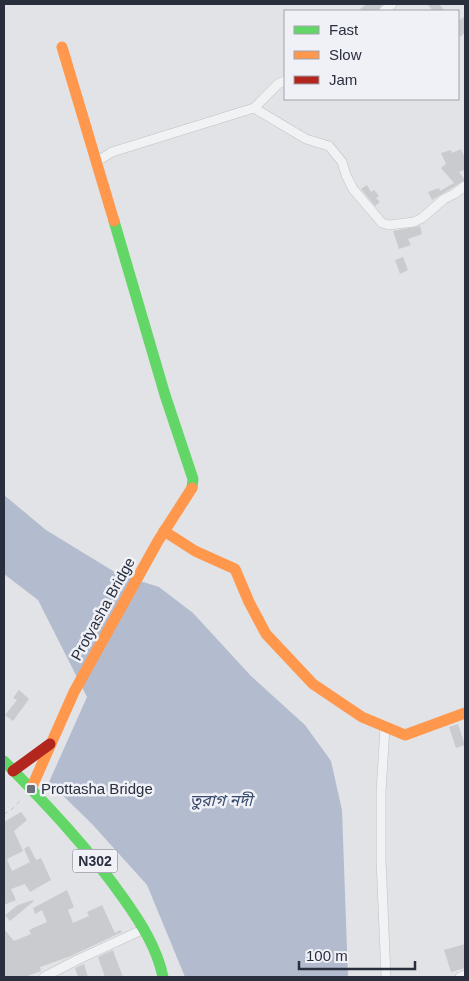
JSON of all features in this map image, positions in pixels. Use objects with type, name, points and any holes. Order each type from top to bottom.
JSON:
[{"type":"main road","name":"Protyasha Bridge","points":[[31,789],[74,692],[161,536],[192,488],[193,479],[165,395],[62,47]]},
{"type":"main road","points":[[161,536],[235,569],[249,602],[266,634],[313,684],[362,717],[405,736],[465,713]]},
{"type":"main road","points":[[13,771],[52,742]]},
{"type":"main road","name":"N302","points":[[4,761],[95,860],[121,894],[154,946],[164,977]]},
{"type":"street","points":[[96,162],[112,152],[254,108],[278,84],[284,81]]},
{"type":"street","points":[[254,108],[306,139],[329,146],[342,162],[353,189],[382,223],[389,225],[414,222],[465,186]]},
{"type":"street","points":[[385,727],[381,792],[380,860],[386,977]]},
{"type":"street","points":[[44,977],[144,929]]},
{"type":"street","points":[[460,977],[465,975]]},
{"type":"path","points":[[4,814],[11,810],[31,789]]},
{"type":"water","name":"তুরাগ নদী","points":[[4,495],[46,530],[118,574],[159,587],[193,613],[251,676],[305,725],[331,761],[342,810],[348,977],[185,977],[147,885],[92,824],[49,782],[87,697],[38,600],[4,574]]},
{"type":"building","points":[[366,4],[382,5],[379,10],[359,10]]},
{"type":"building","points":[[427,4],[439,4],[444,10],[432,10]]},
{"type":"building","points":[[465,16],[465,33],[460,37],[459,35],[459,20]]},
{"type":"building","points":[[461,149],[465,158],[465,170],[459,172],[465,180],[432,200],[428,192],[439,188],[440,191],[454,183],[441,168],[446,164],[441,153],[451,150],[452,153]]},
{"type":"building","points":[[367,185],[371,192],[374,190],[379,196],[376,198],[380,202],[375,206],[361,189]]},
{"type":"building","points":[[420,226],[422,234],[408,239],[411,245],[399,249],[393,231]]},
{"type":"building","points":[[403,257],[408,270],[400,274],[395,260]]},
{"type":"building","points":[[19,690],[29,699],[13,721],[5,715],[17,700],[13,698]]},
{"type":"building","points":[[458,724],[465,745],[456,748],[449,727]]},
{"type":"building","points":[[21,812],[27,820],[14,831],[23,851],[7,859],[12,871],[30,862],[24,849],[29,846],[36,860],[41,858],[51,880],[30,892],[25,884],[11,889],[16,900],[4,905],[4,822]]},
{"type":"building","points":[[67,890],[74,907],[68,910],[73,923],[89,916],[87,912],[102,905],[115,933],[120,930],[122,932],[71,956],[40,967],[41,971],[25,977],[4,977],[4,929],[14,941],[31,934],[29,930],[47,922],[42,910],[35,914],[33,908]]},
{"type":"building","points":[[33,900],[10,921],[5,915],[18,905]]},
{"type":"building","points":[[465,944],[465,968],[451,972],[444,950]]},
{"type":"building","points":[[113,950],[123,977],[105,977],[98,957]]},
{"type":"building","points":[[84,964],[88,977],[78,977],[75,968]]},
{"type":"traffic: fast","points":[[114,221],[165,395],[193,479],[192,488]]},
{"type":"traffic: fast","points":[[4,761],[67,828],[111,881],[148,936],[157,956],[163,977]]},
{"type":"traffic: slow","points":[[62,47],[114,221]]},
{"type":"traffic: slow","points":[[31,789],[74,692],[158,541],[192,488]]},
{"type":"traffic: slow","points":[[164,531],[195,551],[235,569],[249,602],[266,634],[313,684],[362,717],[405,735],[465,713]]},
{"type":"traffic: jam","points":[[13,771],[50,744]]},
{"type":"place","name":"Prottasha Bridge","points":[[31,789]]}]
